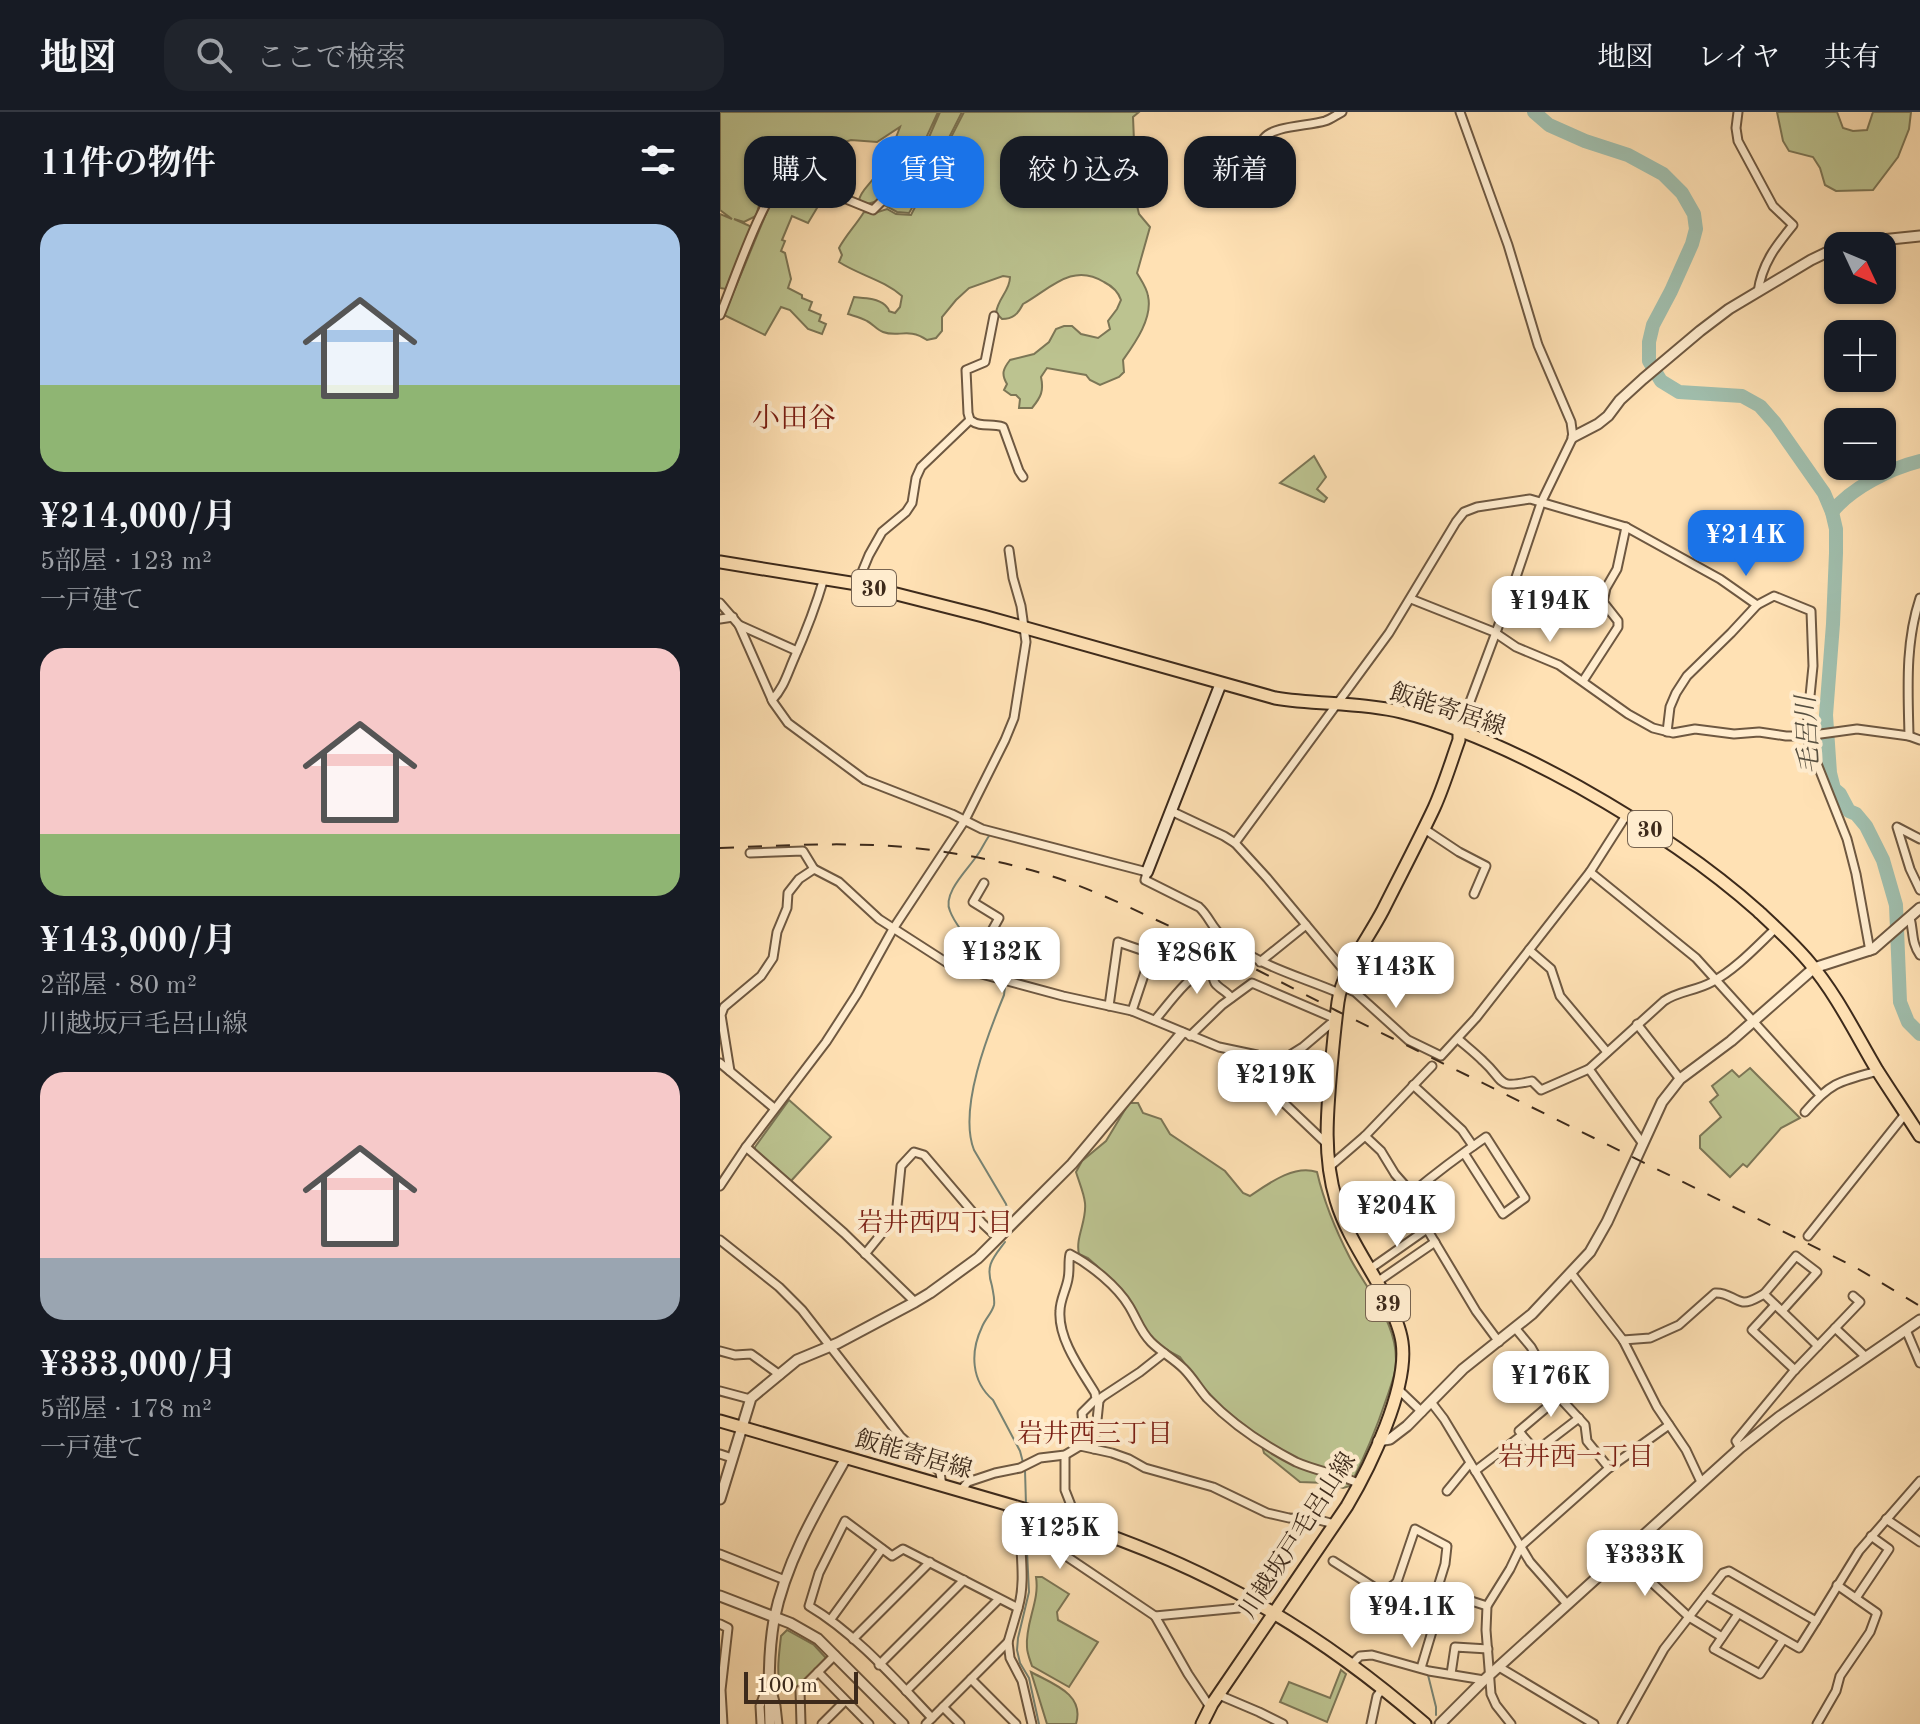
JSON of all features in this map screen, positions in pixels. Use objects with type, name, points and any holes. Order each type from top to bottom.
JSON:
[{"type":"main road","name":"飯能寄居線","points":[[720,562],[857,584],[1275,698],[1393,710],[1459,731],[1524,758],[1627,814],[1699,862],[1776,928],[1814,968],[1834,995],[1878,1071],[1911,1115],[1920,1136]]},
{"type":"main road","points":[[1147,872],[1221,683]]},
{"type":"main road","name":"川越坂戸毛呂山線","points":[[1202,1724],[1210,1707],[1360,1484],[1372,1461],[1398,1389],[1402,1344],[1395,1317],[1346,1228],[1328,1168],[1327,1117],[1336,1019],[1340,990],[1442,790],[1459,740],[1459,731]]},
{"type":"main road","name":"飯能寄居線","points":[[720,1421],[1072,1523],[1174,1561],[1274,1612],[1352,1664],[1425,1724]]},
{"type":"street","points":[[1266,136],[1273,131],[1328,120],[1342,112]]},
{"type":"street","points":[[1459,731],[1541,503],[1573,437],[1571,422],[1538,345],[1508,245],[1460,112]]},
{"type":"street","points":[[1738,112],[1738,141],[1773,206],[1793,225],[1769,255],[1760,276],[1758,292]]},
{"type":"street","points":[[720,315],[765,206],[784,180],[824,167],[836,195],[873,210],[875,208]]},
{"type":"street","points":[[1896,238],[1920,236]]},
{"type":"street","points":[[1573,437],[1608,416],[1620,400],[1719,316],[1824,254]]},
{"type":"street","points":[[970,420],[966,370],[985,362],[994,316]]},
{"type":"street","points":[[970,420],[982,426],[1003,427],[1023,477]]},
{"type":"street","points":[[857,584],[882,532],[910,508],[921,467],[970,420]]},
{"type":"street","points":[[1235,843],[1389,633],[1464,512],[1530,499],[1626,527],[1720,579],[1757,605]]},
{"type":"street","points":[[1583,681],[1618,627],[1618,621],[1603,602],[1606,588],[1617,569],[1626,527]]},
{"type":"street","points":[[720,1186],[774,1108],[826,1042],[857,994],[893,929],[965,820],[1005,740],[1014,718],[1026,642],[1009,550]]},
{"type":"street","points":[[772,700],[779,693],[797,651],[824,578]]},
{"type":"street","points":[[1667,732],[1670,707],[1687,676],[1757,605],[1774,596],[1811,611],[1813,666],[1808,735],[1847,839],[1874,948]]},
{"type":"street","points":[[1909,736],[1908,662],[1910,638],[1920,598]]},
{"type":"street","points":[[1411,599],[1494,632],[1516,647],[1559,665],[1641,723],[1667,732],[1695,729],[1786,736],[1857,729],[1920,740]]},
{"type":"street","points":[[720,603],[739,625],[778,711],[792,727],[865,780],[982,829],[1147,872],[1145,880],[1202,909],[1213,928],[1239,949],[1260,962],[1340,990],[1355,992],[1408,1040],[1441,1056],[1458,1039],[1590,872],[1627,814]]},
{"type":"street","points":[[720,619],[733,617]]},
{"type":"street","points":[[739,625],[797,651]]},
{"type":"street","points":[[1171,811],[1235,843],[1347,974]]},
{"type":"street","points":[[1920,839],[1897,827],[1920,890]]},
{"type":"street","points":[[1423,828],[1486,866],[1474,894]]},
{"type":"street","points":[[750,853],[803,851],[814,869],[839,882],[879,919],[952,966],[1132,1011],[1219,1047],[1257,1055],[1266,1062],[1269,1075],[1284,1103],[1327,1144]]},
{"type":"street","points":[[730,1071],[721,1015],[724,1007],[761,976],[773,958],[788,893],[799,879],[814,869]]},
{"type":"street","points":[[1590,872],[1696,958],[1820,1095]]},
{"type":"street","points":[[970,970],[999,918],[973,902],[984,883]]},
{"type":"street","points":[[1378,1441],[1390,1439],[1422,1412],[1463,1369],[1516,1329],[1590,1252],[1662,1102],[1680,1079],[1715,1054],[1814,968],[1874,948],[1920,908]]},
{"type":"street","points":[[1907,920],[1916,931],[1913,945],[1920,955]]},
{"type":"street","points":[[1260,962],[1306,925]]},
{"type":"street","points":[[1458,1039],[1486,1063],[1499,1081],[1511,1086],[1532,1081],[1541,1090],[1589,1069],[1671,996],[1703,987],[1717,979],[1776,928]]},
{"type":"street","points":[[1109,1006],[1118,942],[1147,952],[1150,957],[1132,1011]]},
{"type":"street","points":[[1529,950],[1551,969],[1560,996],[1607,1052]]},
{"type":"street","points":[[1155,1020],[1204,969],[1212,972],[1216,984],[1231,998]]},
{"type":"street","points":[[720,1499],[750,1399],[797,1360],[831,1346],[915,1302],[964,1269],[1072,1164],[1186,1034],[1254,982],[1336,1019],[1303,1047],[1268,1069]]},
{"type":"street","points":[[1637,1024],[1680,1079]]},
{"type":"street","points":[[720,1063],[774,1108]]},
{"type":"street","points":[[1328,1168],[1365,1136],[1432,1066]]},
{"type":"street","points":[[1589,1069],[1643,1144]]},
{"type":"street","points":[[1805,1112],[1837,1082],[1878,1071]]},
{"type":"street","points":[[1413,1085],[1462,1130],[1473,1146]]},
{"type":"street","points":[[1808,1236],[1911,1115]]},
{"type":"street","points":[[1365,1136],[1381,1151],[1395,1174],[1417,1199],[1427,1229],[1476,1311],[1499,1342]]},
{"type":"street","points":[[1412,1193],[1473,1146],[1486,1137],[1525,1198],[1503,1214],[1464,1153]]},
{"type":"street","points":[[746,1147],[915,1302]]},
{"type":"street","points":[[865,1254],[896,1216],[901,1166],[914,1152],[924,1155],[982,1223],[1000,1237]]},
{"type":"street","points":[[1370,1269],[1427,1229]]},
{"type":"street","points":[[720,1240],[779,1287],[802,1310],[900,1436],[940,1472],[942,1486]]},
{"type":"street","points":[[1377,1282],[1435,1242]]},
{"type":"street","points":[[960,1491],[968,1482],[1020,1468],[1040,1458],[1065,1455],[1080,1446],[1084,1434],[1082,1413],[1096,1399],[1072,1357],[1060,1316],[1070,1254],[1089,1264],[1119,1294],[1144,1335],[1182,1367],[1206,1396],[1250,1436],[1297,1462],[1360,1484]]},
{"type":"street","points":[[1623,1340],[1650,1338],[1679,1325],[1715,1293],[1722,1292],[1748,1302],[1764,1294],[1796,1256],[1817,1272],[1752,1330],[1795,1370]]},
{"type":"street","points":[[1571,1273],[1623,1340],[1701,1482]]},
{"type":"street","points":[[1764,1294],[1818,1346]]},
{"type":"street","points":[[1740,1448],[1736,1441],[1795,1370],[1860,1302],[1853,1296]]},
{"type":"street","points":[[1440,1724],[1740,1448],[1779,1417],[1920,1320]]},
{"type":"street","points":[[1835,1328],[1866,1357]]},
{"type":"street","points":[[1516,1329],[1531,1347],[1559,1397],[1585,1425],[1587,1441],[1609,1468]]},
{"type":"street","points":[[1906,1330],[1920,1363]]},
{"type":"street","points":[[720,1351],[751,1354],[780,1375]]},
{"type":"street","points":[[1094,1449],[1099,1401],[1164,1353]]},
{"type":"street","points":[[1398,1389],[1422,1412]]},
{"type":"street","points":[[720,1391],[750,1399]]},
{"type":"street","points":[[1559,1397],[1519,1431],[1536,1451],[1579,1418]]},
{"type":"street","points":[[1431,1402],[1530,1562],[1567,1604]]},
{"type":"street","points":[[1511,1724],[1496,1705],[1487,1678],[1487,1606],[1521,1546],[1609,1468],[1669,1425]]},
{"type":"street","points":[[1475,1471],[1522,1435]]},
{"type":"street","points":[[1080,1446],[1213,1487],[1267,1513],[1334,1524]]},
{"type":"street","points":[[720,1454],[732,1458]]},
{"type":"street","points":[[1065,1455],[1065,1490],[1074,1513],[1072,1523]]},
{"type":"street","points":[[770,1724],[769,1680],[775,1618],[785,1580],[802,1537],[846,1458]]},
{"type":"street","points":[[1447,1491],[1470,1463]]},
{"type":"street","points":[[1706,1595],[1799,1648],[1871,1536],[1920,1481]]},
{"type":"street","points":[[1010,1505],[1008,1516],[1020,1526],[1155,1616],[1210,1707]]},
{"type":"street","points":[[1886,1519],[1920,1542]]},
{"type":"street","points":[[1008,1642],[929,1721],[906,1691],[853,1639],[831,1619],[809,1606],[819,1573],[845,1521],[892,1556],[903,1549],[1018,1608]]},
{"type":"street","points":[[1020,1526],[1023,1592],[1008,1642],[1010,1658],[1022,1681],[1032,1724]]},
{"type":"street","points":[[1333,1561],[1383,1593],[1397,1582],[1415,1529],[1447,1546],[1437,1590],[1487,1606]]},
{"type":"street","points":[[1856,1598],[1889,1549],[1871,1536]]},
{"type":"street","points":[[831,1619],[882,1549]]},
{"type":"street","points":[[720,1554],[785,1580]]},
{"type":"street","points":[[1622,1555],[1689,1617],[1722,1637]]},
{"type":"street","points":[[853,1639],[930,1562]]},
{"type":"street","points":[[1622,1724],[1664,1649],[1723,1573],[1729,1571],[1816,1621]]},
{"type":"street","points":[[879,1665],[964,1580]]},
{"type":"street","points":[[1817,1724],[1836,1691],[1840,1676],[1870,1632],[1877,1613],[1837,1585]]},
{"type":"street","points":[[720,1596],[801,1628],[818,1639],[903,1724]]},
{"type":"street","points":[[1155,1616],[1239,1608],[1247,1597]]},
{"type":"street","points":[[906,1691],[999,1599]]},
{"type":"street","points":[[1738,1614],[1714,1649],[1760,1674],[1783,1640]]},
{"type":"street","points":[[1421,1668],[1437,1615]]},
{"type":"street","points":[[720,1624],[728,1628],[721,1690],[723,1724]]},
{"type":"street","points":[[1451,1674],[1455,1647],[1488,1649]]},
{"type":"street","points":[[801,1724],[800,1690],[835,1655]]},
{"type":"street","points":[[1352,1664],[1360,1656],[1372,1655],[1451,1674],[1487,1678]]},
{"type":"street","points":[[1499,1667],[1594,1724]]},
{"type":"street","points":[[818,1672],[869,1724]]},
{"type":"street","points":[[971,1679],[1016,1724]]},
{"type":"street","points":[[761,1724],[760,1706],[769,1680]]},
{"type":"street","points":[[769,1680],[778,1724]]},
{"type":"street","points":[[1371,1724],[1377,1696],[1383,1688]]},
{"type":"street","points":[[1219,1695],[1283,1724]]},
{"type":"street","points":[[822,1724],[845,1701]]},
{"type":"street","points":[[943,1707],[960,1724]]},
{"type":"green space","points":[[720,112],[938,112],[927,136],[897,136],[900,127],[886,136],[872,136],[872,142],[856,140],[856,136],[744,136],[744,208],[758,208],[756,216],[744,222],[734,219],[752,227],[726,289],[720,288],[720,214],[732,219],[720,210]]},
{"type":"green space","points":[[940,112],[962,112],[950,136],[929,136]]},
{"type":"green space","points":[[964,112],[1139,112],[1133,117],[1134,136],[1000,136],[1000,208],[1138,208],[1150,227],[1137,273],[1146,290],[1148,313],[1138,338],[1123,360],[1124,372],[1119,377],[1100,385],[1086,375],[1047,368],[1041,377],[1041,394],[1032,408],[1019,408],[1020,399],[1004,390],[1007,384],[1004,372],[1010,360],[1034,354],[1049,342],[1056,329],[1072,326],[1081,334],[1098,338],[1110,329],[1108,321],[1121,300],[1112,287],[1092,277],[1071,276],[1062,280],[1023,304],[1015,315],[1006,319],[996,313],[1010,277],[1003,276],[969,288],[942,317],[942,331],[936,338],[927,340],[909,333],[883,332],[865,320],[848,314],[854,297],[878,301],[895,313],[902,296],[839,262],[842,255],[839,248],[864,212],[875,213],[887,209],[896,214],[911,215],[915,208],[984,208],[984,136],[952,136]]},
{"type":"green space","points":[[1777,112],[1837,112],[1843,128],[1853,131],[1867,130],[1873,112],[1911,112],[1909,129],[1898,157],[1873,190],[1836,191],[1825,185],[1813,157],[1789,151],[1783,141]]},
{"type":"green space","points":[[872,180],[872,203],[859,200]]},
{"type":"green space","points":[[768,208],[817,208],[808,223],[792,216],[781,251],[785,253],[791,279],[788,288],[812,302],[809,310],[821,315],[819,321],[826,324],[822,334],[808,329],[790,310],[781,307],[765,335],[724,315]]},
{"type":"green space","points":[[890,208],[912,208],[909,213]]},
{"type":"green space","points":[[1314,456],[1326,477],[1317,489],[1327,498],[1324,502],[1280,483]]},
{"type":"green space","points":[[1750,1068],[1800,1118],[1781,1128],[1747,1167],[1743,1164],[1730,1177],[1700,1148],[1700,1136],[1721,1117],[1710,1102],[1718,1095],[1712,1086],[1732,1070],[1739,1077]]},
{"type":"green space","points":[[789,1100],[831,1137],[791,1181],[755,1150]]},
{"type":"green space","points":[[1129,1103],[1138,1103],[1143,1113],[1161,1119],[1170,1134],[1225,1171],[1243,1193],[1250,1196],[1290,1173],[1317,1172],[1340,1237],[1389,1325],[1396,1355],[1394,1375],[1382,1411],[1350,1486],[1343,1488],[1327,1483],[1300,1482],[1264,1453],[1260,1438],[1224,1409],[1198,1382],[1180,1357],[1151,1337],[1127,1297],[1097,1266],[1079,1254],[1085,1203],[1076,1172],[1082,1161],[1106,1141]]},
{"type":"green space","points":[[1036,1577],[1042,1577],[1069,1594],[1057,1612],[1058,1620],[1098,1642],[1069,1687],[1032,1666],[1029,1656],[1027,1638],[1036,1595]]},
{"type":"green space","points":[[787,1630],[814,1645],[826,1658],[796,1690],[781,1691],[779,1650],[781,1636]]},
{"type":"green space","points":[[1341,1670],[1346,1674],[1327,1722],[1280,1702],[1289,1682],[1330,1698]]},
{"type":"green space","points":[[1031,1672],[1072,1698],[1078,1714],[1076,1724],[1047,1724]]},
{"type":"waterway","points":[[1534,112],[1549,125],[1628,155],[1663,174],[1682,193],[1694,214],[1696,229],[1671,291],[1653,325],[1649,361],[1661,381],[1679,392],[1742,396],[1760,406],[1824,493],[1832,512],[1836,553],[1826,715],[1830,773],[1834,789],[1849,811],[1866,826],[1883,860],[1896,905],[1900,1002],[1908,1022],[1920,1034]]},
{"type":"waterway","name":"毛呂川","points":[[1832,512],[1872,480],[1920,461]]},
{"type":"waterway","points":[[972,949],[952,916],[949,897],[989,836]]},
{"type":"waterway","points":[[983,964],[993,967]]},
{"type":"waterway","points":[[1005,987],[977,1072],[972,1093],[970,1133],[974,1150],[1006,1204],[1010,1219]]},
{"type":"waterway","points":[[1005,1242],[990,1267],[994,1305],[983,1324],[974,1356],[980,1384],[993,1400],[1020,1451],[1025,1470],[1026,1505]]},
{"type":"waterway","points":[[1026,1531],[1029,1592],[1017,1650],[1029,1678],[1039,1724]]},
{"type":"waterway","points":[[1428,1675],[1436,1715]]},
{"type":"railway","points":[[720,848],[832,844],[917,848],[992,860],[1069,882],[1180,931],[1855,1267],[1920,1306]]},
{"type":"district","name":"小田谷","points":[[794,417]]},
{"type":"district","name":"岩井西四丁目","points":[[935,1222]]},
{"type":"district","name":"岩井西三丁目","points":[[1095,1433]]},
{"type":"district","name":"岩井西一丁目","points":[[1576,1456]]}]
